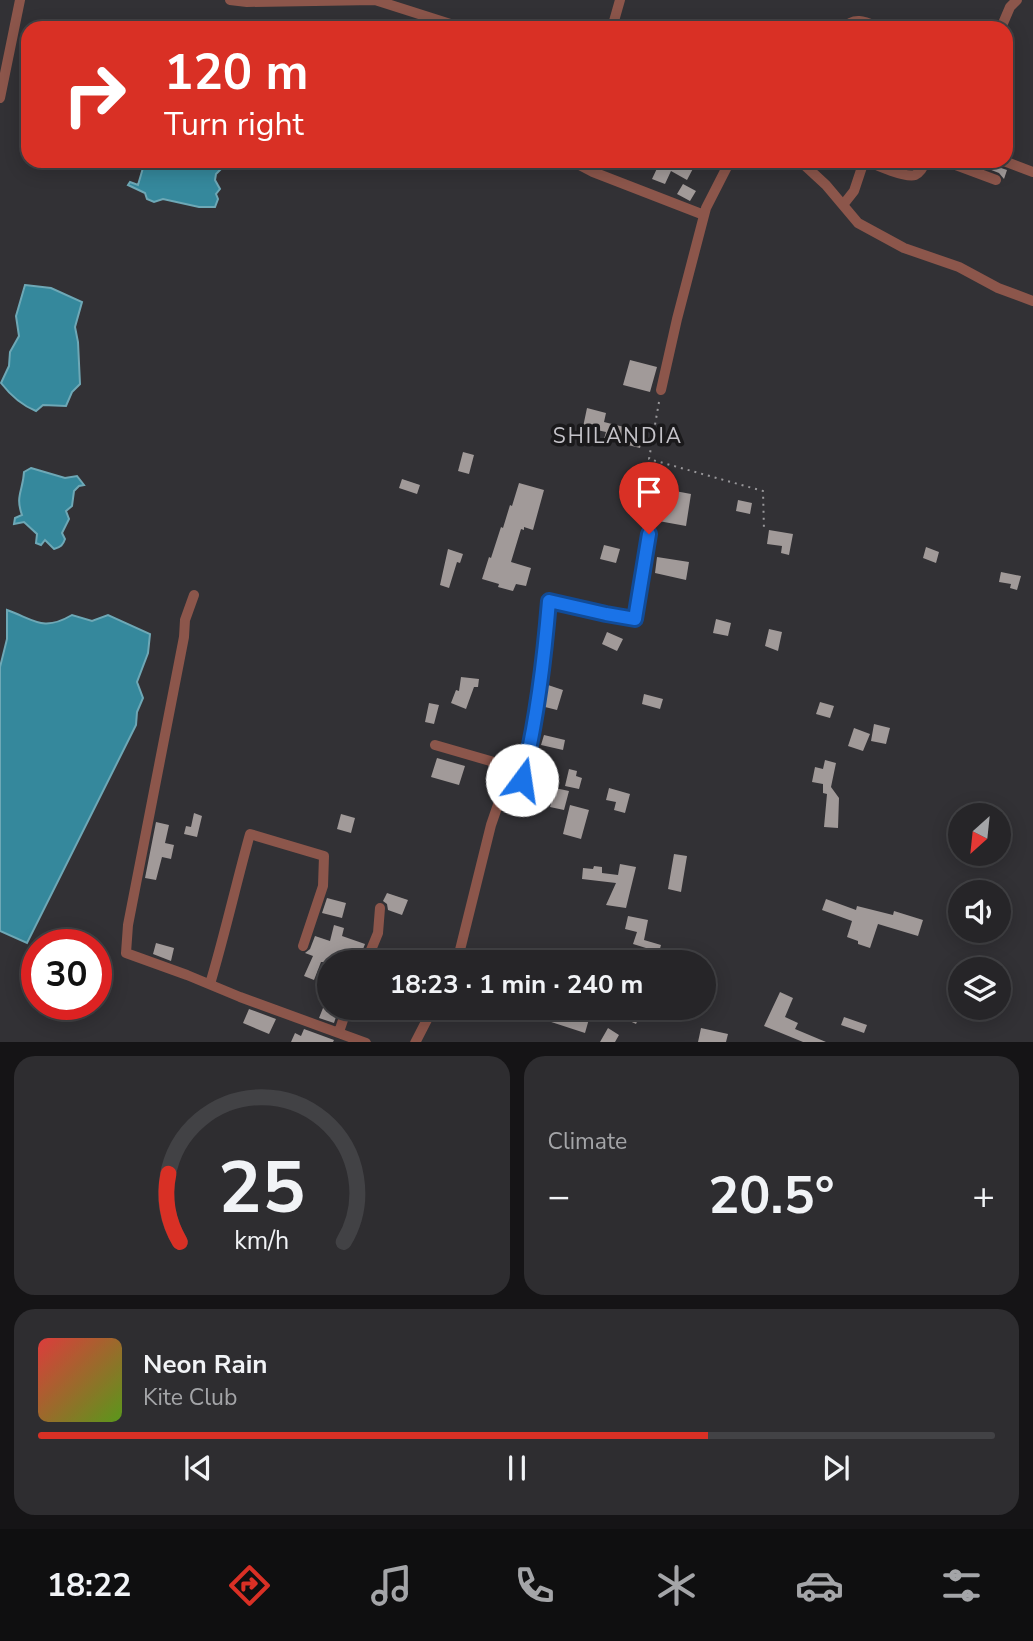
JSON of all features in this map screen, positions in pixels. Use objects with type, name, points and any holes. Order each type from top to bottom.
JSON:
[{"type":"street","points":[[0,98],[20,0]]},
{"type":"street","points":[[230,0],[374,0],[441,21]]},
{"type":"street","points":[[614,21],[620,0]]},
{"type":"street","points":[[1004,21],[1010,7],[1017,0]]},
{"type":"street","points":[[1013,164],[1033,172]]},
{"type":"street","points":[[585,168],[704,215]]},
{"type":"street","points":[[661,390],[706,208],[726,168]]},
{"type":"street","points":[[808,168],[858,223],[904,248],[960,267],[998,288],[1033,301]]},
{"type":"street","points":[[843,205],[854,191],[863,168]]},
{"type":"street","points":[[885,168],[910,176],[923,168]]},
{"type":"street","points":[[964,168],[996,180]]},
{"type":"street","points":[[507,777],[522,780],[531,743],[544,660],[549,601],[635,619],[649,534]]},
{"type":"street","points":[[194,595],[186,620],[130,914],[126,953],[366,1042]]},
{"type":"street","points":[[435,745],[511,767],[491,825],[460,950]]},
{"type":"street","points":[[209,984],[250,834],[324,856],[323,886],[303,946]]},
{"type":"street","points":[[371,950],[378,933],[380,908]]},
{"type":"street","points":[[339,1032],[343,1020]]},
{"type":"street","points":[[415,1042],[427,1020]]},
{"type":"path","points":[[661,390],[649,459],[763,491],[764,531]]},
{"type":"water","points":[[143,168],[222,168],[216,174],[215,180],[220,189],[216,194],[218,199],[215,207],[199,207],[163,199],[154,202],[147,199],[145,193],[128,185],[130,182],[138,185]]},
{"type":"water","points":[[25,285],[51,288],[82,302],[75,327],[80,384],[72,392],[66,406],[43,405],[36,411],[17,400],[1,383],[9,366],[10,352],[19,336],[16,316]]},
{"type":"water","points":[[31,468],[65,478],[77,476],[84,485],[74,491],[72,506],[66,511],[69,519],[62,533],[65,539],[61,546],[54,549],[45,540],[41,545],[36,543],[37,534],[24,522],[14,524],[15,518],[22,515],[19,498],[24,472]]},
{"type":"water","points":[[7,610],[46,624],[72,615],[92,621],[108,615],[150,634],[148,653],[137,682],[143,698],[137,712],[136,725],[34,929],[21,929],[21,940],[0,931],[0,667],[7,639]]},
{"type":"building","points":[[657,168],[693,168],[687,180],[671,171],[665,184],[652,179]]},
{"type":"building","points":[[986,168],[1007,170],[1004,179],[999,173]]},
{"type":"building","points":[[683,184],[696,191],[690,201],[677,194]]},
{"type":"building","points":[[630,360],[657,367],[650,392],[623,385]]},
{"type":"building","points":[[587,408],[606,413],[604,422],[644,432],[640,448],[604,439],[606,432],[583,427]]},
{"type":"building","points":[[463,452],[474,455],[469,474],[458,471]]},
{"type":"building","points":[[402,479],[420,485],[417,494],[399,488]]},
{"type":"building","points":[[519,483],[544,490],[533,530],[524,527],[524,530],[521,529],[511,562],[531,568],[526,586],[516,584],[513,591],[482,579]]},
{"type":"building","points":[[675,491],[691,494],[686,526],[653,520],[656,505],[672,509]]},
{"type":"building","points":[[738,500],[752,503],[750,514],[736,511]]},
{"type":"building","points":[[769,530],[793,534],[789,555],[781,553],[782,546],[767,544]]},
{"type":"building","points":[[604,545],[620,549],[616,563],[600,559]]},
{"type":"building","points":[[926,547],[939,552],[936,563],[923,558]]},
{"type":"building","points":[[448,549],[463,554],[460,563],[457,562],[449,588],[440,585]]},
{"type":"building","points":[[657,557],[689,562],[686,580],[655,573]]},
{"type":"building","points":[[1001,572],[1021,576],[1017,590],[1010,588],[1011,584],[999,582]]},
{"type":"building","points":[[716,619],[731,623],[728,636],[713,633]]},
{"type":"building","points":[[769,629],[782,632],[778,651],[765,646]]},
{"type":"building","points":[[607,632],[623,639],[617,651],[602,644]]},
{"type":"building","points":[[461,677],[479,679],[478,687],[474,687],[466,709],[451,703],[456,690],[459,691]]},
{"type":"building","points":[[548,685],[563,690],[557,710],[545,707]]},
{"type":"building","points":[[644,694],[663,699],[660,709],[642,704]]},
{"type":"building","points":[[820,702],[834,706],[830,718],[816,714]]},
{"type":"building","points":[[429,703],[439,705],[434,724],[425,722]]},
{"type":"building","points":[[874,724],[890,728],[886,744],[871,741]]},
{"type":"building","points":[[854,728],[870,734],[863,751],[848,746]]},
{"type":"building","points":[[544,735],[565,740],[563,750],[541,745]]},
{"type":"building","points":[[437,758],[465,766],[459,785],[431,777]]},
{"type":"building","points":[[825,760],[836,763],[831,787],[839,798],[838,828],[824,827],[827,794],[823,793],[823,784],[812,782],[815,767],[823,769]]},
{"type":"building","points":[[569,769],[577,771],[576,776],[582,778],[579,789],[565,786]]},
{"type":"building","points":[[555,788],[569,791],[564,810],[550,807]]},
{"type":"building","points":[[609,788],[630,794],[625,813],[614,810],[616,802],[606,800]]},
{"type":"building","points":[[570,805],[589,810],[581,839],[563,834]]},
{"type":"building","points":[[194,813],[202,816],[197,837],[184,834],[186,826],[191,827]]},
{"type":"building","points":[[341,814],[355,818],[351,833],[337,829]]},
{"type":"building","points":[[156,822],[169,825],[165,843],[174,845],[171,859],[162,857],[156,880],[145,878]]},
{"type":"building","points":[[674,854],[687,856],[681,892],[668,889]]},
{"type":"building","points":[[620,864],[636,867],[626,908],[606,905],[616,883],[582,879],[583,868],[602,867],[602,873],[618,875]]},
{"type":"building","points":[[387,893],[408,900],[402,915],[388,910],[383,901]]},
{"type":"building","points":[[327,898],[346,903],[342,918],[322,913]]},
{"type":"building","points":[[826,899],[856,910],[857,906],[893,915],[894,911],[923,920],[918,936],[878,924],[870,948],[847,937],[852,921],[822,910]]},
{"type":"building","points":[[628,916],[648,920],[644,940],[661,945],[660,950],[633,944],[637,932],[625,929]]},
{"type":"building","points":[[334,925],[344,928],[342,936],[365,944],[363,950],[317,950],[317,972],[314,980],[304,976],[313,956],[305,953],[310,949],[315,936],[330,941]]},
{"type":"building","points":[[156,943],[174,948],[171,961],[153,954]]},
{"type":"building","points":[[780,992],[793,998],[785,1017],[798,1023],[795,1029],[826,1042],[803,1042],[764,1026]]},
{"type":"building","points":[[249,1009],[276,1019],[269,1034],[243,1023]]},
{"type":"building","points":[[844,1017],[867,1025],[864,1033],[841,1025]]},
{"type":"building","points":[[545,1020],[589,1020],[585,1033]]},
{"type":"building","points":[[608,1028],[619,1035],[615,1042],[600,1042]]},
{"type":"building","points":[[701,1028],[728,1034],[726,1042],[698,1042]]},
{"type":"building","points":[[304,1029],[334,1040],[291,1042],[295,1033],[301,1036]]},
{"type":"district","name":"SHILANDIA","points":[[618,436]]},
{"type":"route","points":[[522,780],[541,683],[549,601],[635,619],[649,534]]}]
